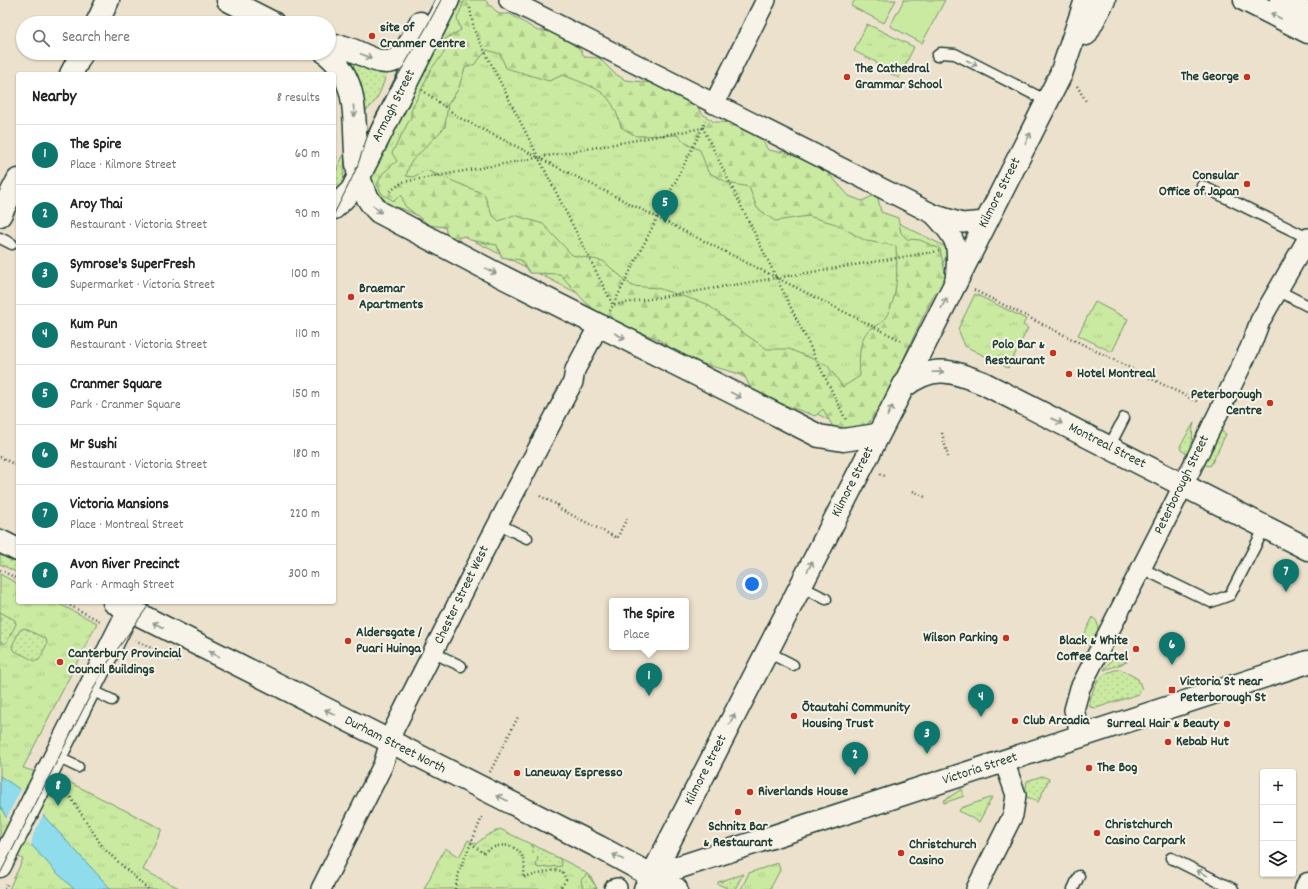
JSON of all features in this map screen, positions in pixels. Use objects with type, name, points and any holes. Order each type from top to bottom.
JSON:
[{"type":"main road","points":[[100,16],[108,0]]},
{"type":"main road","points":[[228,0],[259,16]]},
{"type":"main road","points":[[336,47],[344,46],[384,62],[397,59],[407,48],[431,0]]},
{"type":"main road","name":"Armagh Street","points":[[336,206],[348,195],[448,0]]},
{"type":"main road","name":"Kilmore Street","points":[[1069,80],[1086,0]]},
{"type":"main road","name":"Kilmore Street","points":[[648,882],[877,435],[903,386],[964,286],[986,221],[1047,101],[1069,80],[1074,58],[1104,0]]},
{"type":"main road","points":[[1245,0],[1308,32]]},
{"type":"main road","points":[[1281,0],[1308,14]]},
{"type":"main road","points":[[72,72],[78,60]]},
{"type":"main road","points":[[333,60],[342,69],[351,91],[355,112],[358,176],[369,201],[387,217],[819,436],[842,440],[877,435]]},
{"type":"main road","points":[[0,215],[16,184]]},
{"type":"main road","name":"Montreal Street","points":[[903,386],[917,376],[925,373],[950,372],[983,383],[1308,549]]},
{"type":"main road","points":[[0,541],[16,549]]},
{"type":"main road","points":[[0,866],[11,844],[52,780],[56,756],[89,689],[120,607]]},
{"type":"main road","name":"Durham Street North","points":[[120,607],[599,847],[648,882],[676,889]]},
{"type":"main road","name":"Victoria Street","points":[[648,882],[1004,761],[1308,662]]},
{"type":"main road","points":[[1306,889],[1308,884]]},
{"type":"street","points":[[508,0],[933,214],[962,222],[986,221]]},
{"type":"street","points":[[714,104],[766,0]]},
{"type":"street","points":[[933,214],[952,234],[957,248],[964,286]]},
{"type":"street","name":"Peterborough Street","points":[[1081,736],[1074,710],[1077,694],[1183,485],[1250,348],[1260,321],[1308,238]]},
{"type":"street","name":"Chester Street West","points":[[321,889],[383,765],[394,729],[434,653],[498,524],[573,382],[576,370],[599,325]]},
{"type":"street","points":[[980,888],[1013,815],[1016,795],[1004,761]]},
{"type":"lane","points":[[937,56],[941,53],[955,54],[1047,101]]},
{"type":"lane","points":[[1202,186],[1308,238]]},
{"type":"lane","points":[[0,238],[12,244]]},
{"type":"lane","points":[[1277,290],[1308,306]]},
{"type":"lane","points":[[1109,448],[1124,418]]},
{"type":"lane","points":[[498,524],[527,538]]},
{"type":"lane","points":[[1142,568],[1211,602],[1230,595],[1265,527]]},
{"type":"lane","points":[[800,586],[826,599]]},
{"type":"lane","points":[[766,651],[793,665]]},
{"type":"lane","points":[[434,653],[460,666]]},
{"type":"lane","points":[[89,689],[112,700]]},
{"type":"lane","points":[[56,756],[78,767]]},
{"type":"lane","points":[[1171,858],[1233,889]]},
{"type":"lane","points":[[1073,889],[1079,876]]},
{"type":"path","points":[[470,8],[474,30],[613,306]]},
{"type":"path","points":[[1069,80],[1087,103]]},
{"type":"path","points":[[418,88],[460,118],[902,341]]},
{"type":"path","points":[[599,325],[608,315],[613,306],[714,104]]},
{"type":"path","points":[[390,191],[403,182],[703,128]]},
{"type":"path","points":[[703,128],[849,426]]},
{"type":"path","points":[[613,306],[957,248]]},
{"type":"path","points":[[964,286],[1198,402]]},
{"type":"path","points":[[942,433],[948,457]]},
{"type":"path","points":[[0,457],[16,465]]},
{"type":"path","points":[[880,474],[887,477]]},
{"type":"path","points":[[913,490],[927,498]]},
{"type":"path","points":[[540,496],[558,505],[556,507],[617,538],[628,516]]},
{"type":"path","points":[[0,570],[16,578]]},
{"type":"path","points":[[67,604],[101,621]]},
{"type":"path","points":[[98,627],[101,621],[120,607]]},
{"type":"path","points":[[132,638],[179,662]]},
{"type":"path","points":[[489,774],[519,715]]},
{"type":"path","points":[[52,780],[66,789],[104,849],[148,889]]},
{"type":"path","points":[[455,889],[471,843],[483,815]]},
{"type":"path","points":[[471,843],[483,853],[497,844],[505,844],[515,848],[525,862],[526,870],[523,878],[554,870],[562,872],[566,880],[560,889]]},
{"type":"green space","points":[[465,0],[485,0],[499,14],[510,14],[538,31],[551,31],[579,48],[585,57],[599,58],[614,73],[625,80],[661,84],[671,93],[684,95],[693,99],[701,113],[714,122],[741,123],[761,137],[768,150],[779,152],[791,151],[804,154],[829,174],[849,196],[862,201],[877,194],[881,212],[898,218],[901,233],[907,239],[920,240],[940,249],[946,278],[945,287],[935,293],[891,387],[879,408],[862,432],[848,436],[833,427],[823,409],[815,416],[766,398],[751,389],[744,375],[696,362],[672,349],[658,339],[612,322],[587,304],[560,274],[530,273],[521,260],[501,257],[497,245],[470,240],[464,236],[448,241],[445,227],[429,225],[405,206],[401,194],[394,201],[382,194],[377,184],[383,173],[397,161],[392,153],[411,117],[411,111],[431,69],[444,53],[445,39],[461,30],[457,18]],"holes":[[[487,50],[500,54],[506,68],[549,81],[563,75],[601,92],[612,105],[617,114],[621,127],[636,136],[677,135],[688,145],[700,150],[708,172],[728,183],[749,187],[757,208],[775,221],[808,216],[836,224],[866,241],[896,246],[896,284],[893,301],[884,320],[868,331],[862,340],[859,365],[860,376],[843,387],[827,365],[789,349],[767,349],[742,332],[707,304],[657,288],[632,286],[603,261],[572,255],[543,224],[514,215],[499,221],[492,215],[484,194],[426,170],[413,177],[406,176],[410,163],[445,127],[448,104],[458,90],[465,68],[475,64]]]},
{"type":"green space","points":[[855,0],[896,0],[884,23],[851,6]]},
{"type":"green space","points":[[904,0],[945,0],[922,43],[890,26]]},
{"type":"green space","points":[[459,1],[950,249],[857,434],[464,236],[403,209],[382,204],[367,191],[371,171]]},
{"type":"green space","points":[[867,24],[914,47],[899,78],[878,67],[876,62],[854,51]]},
{"type":"green space","points":[[349,58],[386,73],[376,100],[365,111],[359,83]]},
{"type":"green space","points":[[345,152],[343,188],[340,190],[336,190],[336,171]]},
{"type":"green space","points":[[975,294],[1026,319],[1023,325],[1028,328],[1008,368],[965,346],[958,329]]},
{"type":"green space","points":[[1095,302],[1128,319],[1112,352],[1078,335]]},
{"type":"green space","points":[[1194,423],[1192,441],[1187,454],[1181,450],[1180,446]]},
{"type":"green space","points":[[1219,430],[1226,434],[1211,465],[1207,466],[1204,463]]},
{"type":"green space","points":[[0,555],[16,562],[16,572],[0,564]]},
{"type":"green space","points":[[0,574],[16,583],[16,604],[59,604],[97,623],[23,768],[69,782],[162,829],[143,870],[181,889],[9,889],[23,859],[0,849]]},
{"type":"green space","points":[[0,612],[15,620],[16,624],[7,642],[3,644],[0,642]]},
{"type":"green space","points":[[1093,617],[1098,626],[1096,635],[1093,642],[1086,645],[1082,644],[1081,641]]},
{"type":"green space","points":[[24,628],[46,639],[47,644],[39,660],[35,661],[13,650],[12,646],[20,630]]},
{"type":"green space","points":[[1117,658],[1127,662],[1104,670],[1112,659]]},
{"type":"green space","points":[[1120,669],[1138,679],[1142,689],[1139,694],[1096,708],[1090,707],[1091,696],[1099,679],[1107,673]]},
{"type":"green space","points":[[1042,776],[1049,779],[1038,802],[1025,796],[1027,781]]},
{"type":"green space","points":[[962,789],[964,796],[944,803],[943,801]]},
{"type":"green space","points":[[992,797],[979,822],[959,811],[961,808]]},
{"type":"green space","points":[[500,829],[579,868],[591,877],[597,889],[424,889],[445,848],[459,857],[468,840],[476,844],[486,836]]},
{"type":"green space","points":[[532,844],[560,859],[562,866],[538,868],[536,866],[538,857],[533,852]]},
{"type":"green space","points":[[778,863],[780,870],[770,889],[741,889],[749,873]]},
{"type":"green space","points":[[587,874],[597,888],[583,889],[581,880]]},
{"type":"green space","points":[[743,874],[735,889],[729,889],[718,884],[718,882]]},
{"type":"water","points":[[0,776],[18,788],[111,889],[74,889],[55,871],[6,817],[0,806]]},
{"type":"pier","points":[[21,789],[44,813],[33,835],[31,846],[6,819]]},
{"type":"tram line","points":[[336,210],[357,167],[376,115],[441,0]]},
{"type":"tram line","points":[[0,874],[104,668],[150,604]]},
{"type":"place","name":"site of Cranmer Centre","points":[[372,36]]},
{"type":"place","name":"The Cathedral Grammar School","points":[[847,77]]},
{"type":"place","name":"The George","points":[[1247,77]]},
{"type":"place","name":"Consular Office of Japan","points":[[1247,184]]},
{"type":"place","name":"Cranmer Square","points":[[665,223]]},
{"type":"place","name":"Braemar Apartments","points":[[351,297]]},
{"type":"place","name":"Polo Bar & Restaurant","points":[[1053,353]]},
{"type":"place","name":"Hotel Montreal","points":[[1069,374]]},
{"type":"place","name":"Peterborough Centre","points":[[1270,403]]},
{"type":"place","name":"Victoria Mansions","points":[[1286,592]]},
{"type":"place","name":"Wilson Parking","points":[[1006,638]]},
{"type":"place","name":"Aldersgate / Puari Huinga","points":[[348,641]]},
{"type":"place","name":"Black & White Coffee Cartel","points":[[1136,649]]},
{"type":"place","name":"Canterbury Provincial Council Buildings","points":[[60,662]]},
{"type":"place","name":"Mr Sushi","points":[[1172,665]]},
{"type":"place","name":"Victoria St near Peterborough St","points":[[1172,690]]},
{"type":"place","name":"The Spire","points":[[649,696]]},
{"type":"place","name":"Ōtautahi Community Housing Trust","points":[[794,716]]},
{"type":"place","name":"Kum Pun","points":[[981,717]]},
{"type":"place","name":"Club Arcadia","points":[[1015,721]]},
{"type":"place","name":"Surreal Hair & Beauty","points":[[1227,724]]},
{"type":"place","name":"Kebab Hut","points":[[1168,742]]},
{"type":"place","name":"Symrose's SuperFresh","points":[[927,754]]},
{"type":"place","name":"The Bog","points":[[1089,768]]},
{"type":"place","name":"Laneway Espresso","points":[[517,773]]},
{"type":"place","name":"Aroy Thai","points":[[855,775]]},
{"type":"place","name":"Riverlands House","points":[[750,792]]},
{"type":"place","name":"Avon River Precinct","points":[[58,806]]},
{"type":"place","name":"Schnitz Bar & Restaurant","points":[[738,812]]},
{"type":"place","name":"Christchurch Casino Carpark","points":[[1097,833]]},
{"type":"place","name":"Christchurch Casino","points":[[901,853]]}]
